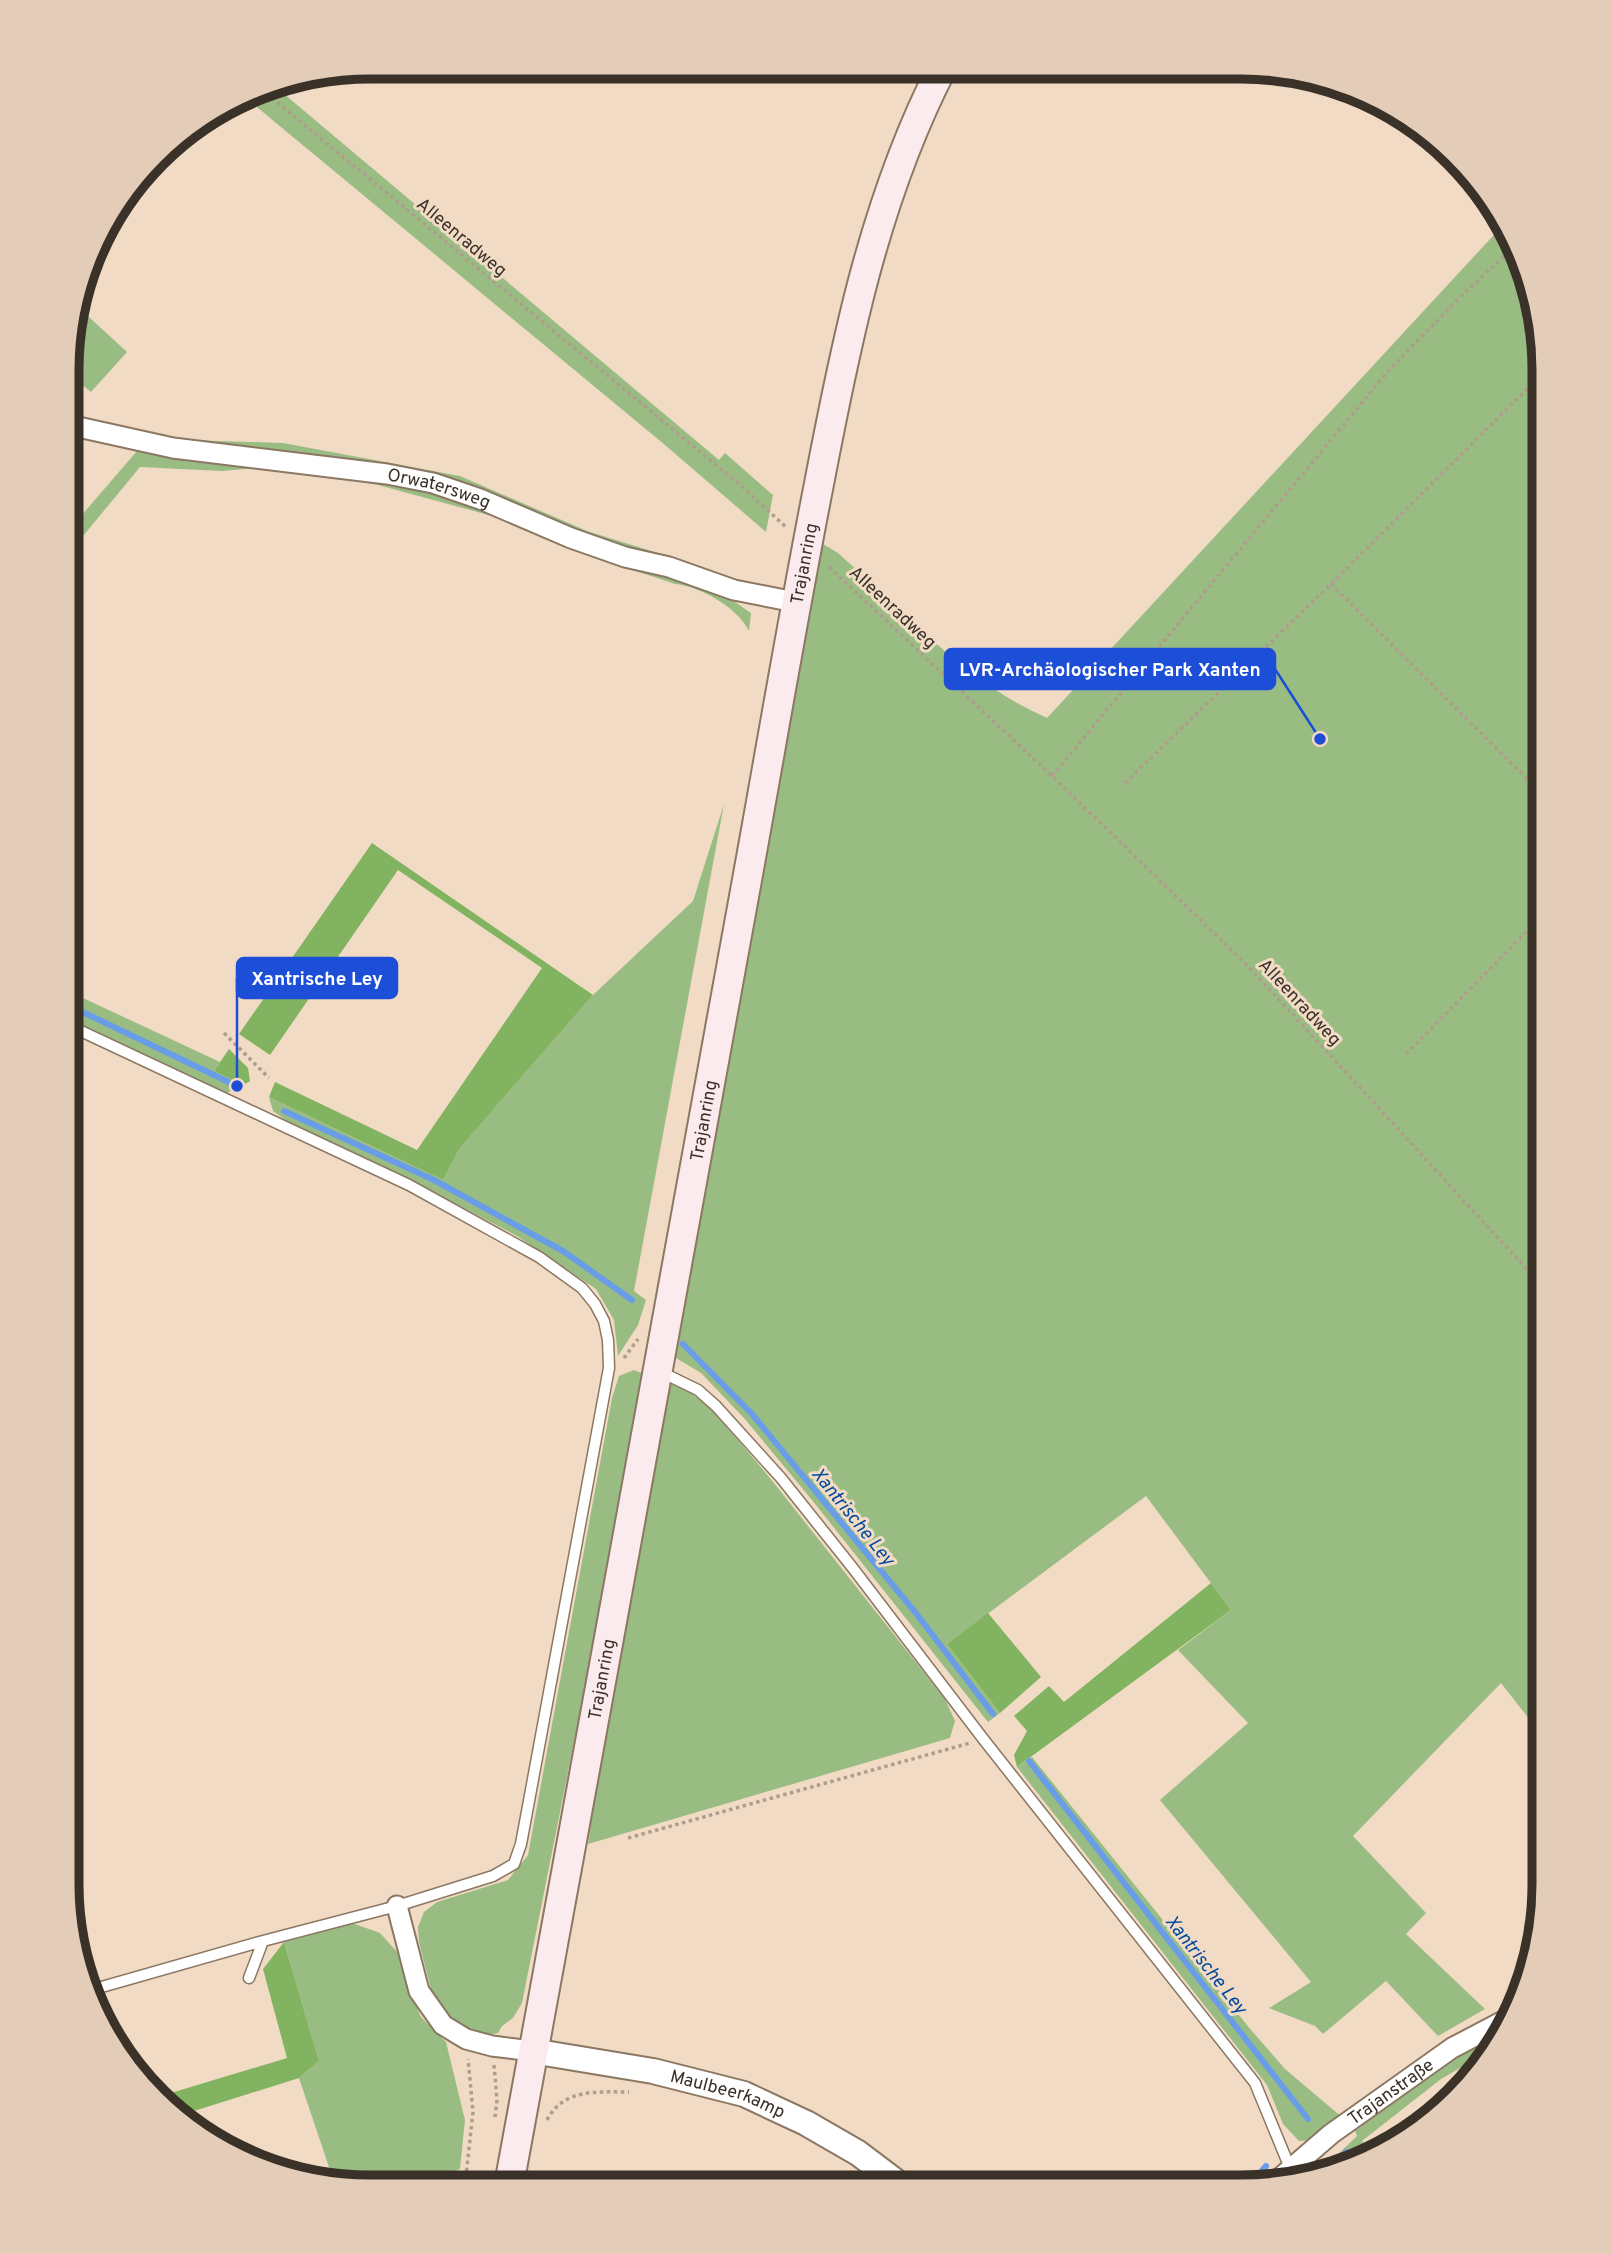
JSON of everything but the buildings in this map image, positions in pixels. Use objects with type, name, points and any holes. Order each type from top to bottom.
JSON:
[{"type":"main road","name":"Trajanring","points":[[511,2175],[659,1371],[795,602],[843,359],[865,271],[899,165],[937,79]]},
{"type":"street","name":"Orwatersweg","points":[[79,427],[173,448],[387,474],[433,483],[625,557],[669,567],[734,590],[795,602]]},
{"type":"street","points":[[397,1906],[419,1991],[443,2025],[466,2039],[492,2046],[532,2051]]},
{"type":"street","name":"Trajanstraße","points":[[1285,2172],[1331,2134],[1452,2048],[1496,2025]]},
{"type":"street","name":"Maulbeerkamp","points":[[532,2051],[653,2071],[744,2094],[806,2123],[858,2153],[888,2175]]},
{"type":"lane","points":[[79,1030],[409,1185],[539,1256],[582,1288],[595,1304],[604,1321],[609,1368],[521,1844],[514,1864],[493,1877],[397,1906],[98,1988]]},
{"type":"lane","points":[[659,1371],[698,1390],[716,1406],[781,1478],[852,1567],[984,1740],[1255,2084],[1284,2172]]},
{"type":"lane","points":[[249,1978],[263,1941]]},
{"type":"path","name":"Alleenradweg","points":[[270,96],[740,485],[807,546],[1052,776],[1250,968],[1532,1275]]},
{"type":"path","points":[[1052,776],[1389,370],[1460,297],[1508,253]]},
{"type":"path","points":[[1125,783],[1532,385]]},
{"type":"path","points":[[1331,584],[1532,784]]},
{"type":"path","points":[[1406,1054],[1532,927]]},
{"type":"path","points":[[224,1034],[269,1078]]},
{"type":"path","points":[[628,1838],[984,1740]]},
{"type":"path","points":[[466,2039],[473,2112],[466,2175]]},
{"type":"path","points":[[492,2046],[498,2100],[494,2122]]},
{"type":"path","points":[[545,2128],[555,2106],[569,2098],[594,2092],[631,2092]]},
{"type":"green space","points":[[282,92],[719,460],[725,453],[773,495],[766,532],[253,104]]},
{"type":"green space","points":[[1497,232],[1517,276],[1527,313],[1532,350],[1532,1723],[1501,1683],[1353,1836],[1426,1913],[1406,1934],[1485,2009],[1438,2036],[1386,1981],[1323,2034],[1315,2026],[1269,2008],[1311,1982],[1160,1800],[1248,1723],[1178,1650],[1231,1610],[1146,1496],[947,1644],[1000,1713],[988,1722],[744,1418],[701,1373],[671,1355],[823,544],[838,553],[963,666],[990,686],[1047,718]]},
{"type":"green space","points":[[84,313],[127,352],[91,392],[79,382],[79,350]]},
{"type":"green space","points":[[158,439],[283,443],[460,476],[587,531],[693,564],[665,562],[615,547],[452,484]]},
{"type":"green space","points":[[137,451],[196,452],[429,487],[716,589],[751,613],[749,631],[736,614],[696,589],[579,552],[507,520],[378,485],[278,466],[222,471],[140,467],[79,541],[79,518]]},
{"type":"green space","points":[[724,804],[634,1291],[646,1300],[638,1325],[618,1356],[614,1320],[596,1289],[517,1236],[287,1121],[273,1111],[269,1097],[443,1180],[460,1148],[593,995],[693,901]]},
{"type":"green space","points":[[372,843],[593,995],[460,1148],[443,1180],[269,1097],[275,1082],[417,1150],[542,968],[398,870],[270,1055],[239,1034]]},
{"type":"green space","points":[[79,996],[220,1062],[214,1071],[243,1085],[227,1093],[79,1023]]},
{"type":"green space","points":[[229,1049],[248,1068],[250,1081],[243,1085],[214,1071]]},
{"type":"green space","points":[[634,1370],[647,1375],[522,2003],[513,2018],[502,2026],[498,2033],[482,2036],[466,2032],[449,2019],[433,1997],[419,1942],[418,1927],[424,1912],[437,1902],[508,1880],[528,1855],[612,1398],[619,1376]]},
{"type":"green space","points":[[665,1382],[687,1390],[708,1406],[733,1434],[945,1699],[955,1721],[950,1738],[588,1844],[610,1698]]},
{"type":"green space","points":[[1211,1583],[1231,1610],[1017,1767],[1014,1755],[1027,1731],[1014,1716],[1049,1686],[1064,1702]]},
{"type":"green space","points":[[988,1613],[1041,1677],[1000,1713],[947,1644]]},
{"type":"green space","points":[[1032,1757],[1251,2030],[1285,2069],[1343,2118],[1316,2140],[1299,2141],[1283,2124],[1267,2085],[1017,1767]]},
{"type":"green space","points":[[352,1923],[380,1933],[400,1955],[408,1988],[421,2017],[446,2042],[465,2120],[460,2169],[442,2175],[331,2173],[299,2078],[319,2061],[284,1942]]},
{"type":"green space","points":[[284,1942],[319,2061],[299,2078],[189,2113],[168,2094],[287,2058],[263,1969]]},
{"type":"green space","points":[[1489,2037],[1473,2060],[1441,2079],[1362,2141],[1365,2147],[1331,2161],[1357,2136],[1355,2131],[1440,2064]]},
{"type":"waterway","name":"Xantrische Ley","points":[[79,1010],[237,1086]]},
{"type":"waterway","name":"Xantrische Ley","points":[[284,1111],[434,1180],[563,1251],[632,1300]]},
{"type":"waterway","name":"Xantrische Ley","points":[[683,1344],[752,1414],[915,1612],[993,1714]]},
{"type":"waterway","name":"Xantrische Ley","points":[[1029,1761],[1308,2119]]},
{"type":"waterway","points":[[1258,2175],[1266,2166]]},
{"type":"place","name":"LVR-Archäologischer Park Xanten","points":[[1320,739]]},
{"type":"place","name":"Xantrische Ley","points":[[237,1086]]}]
